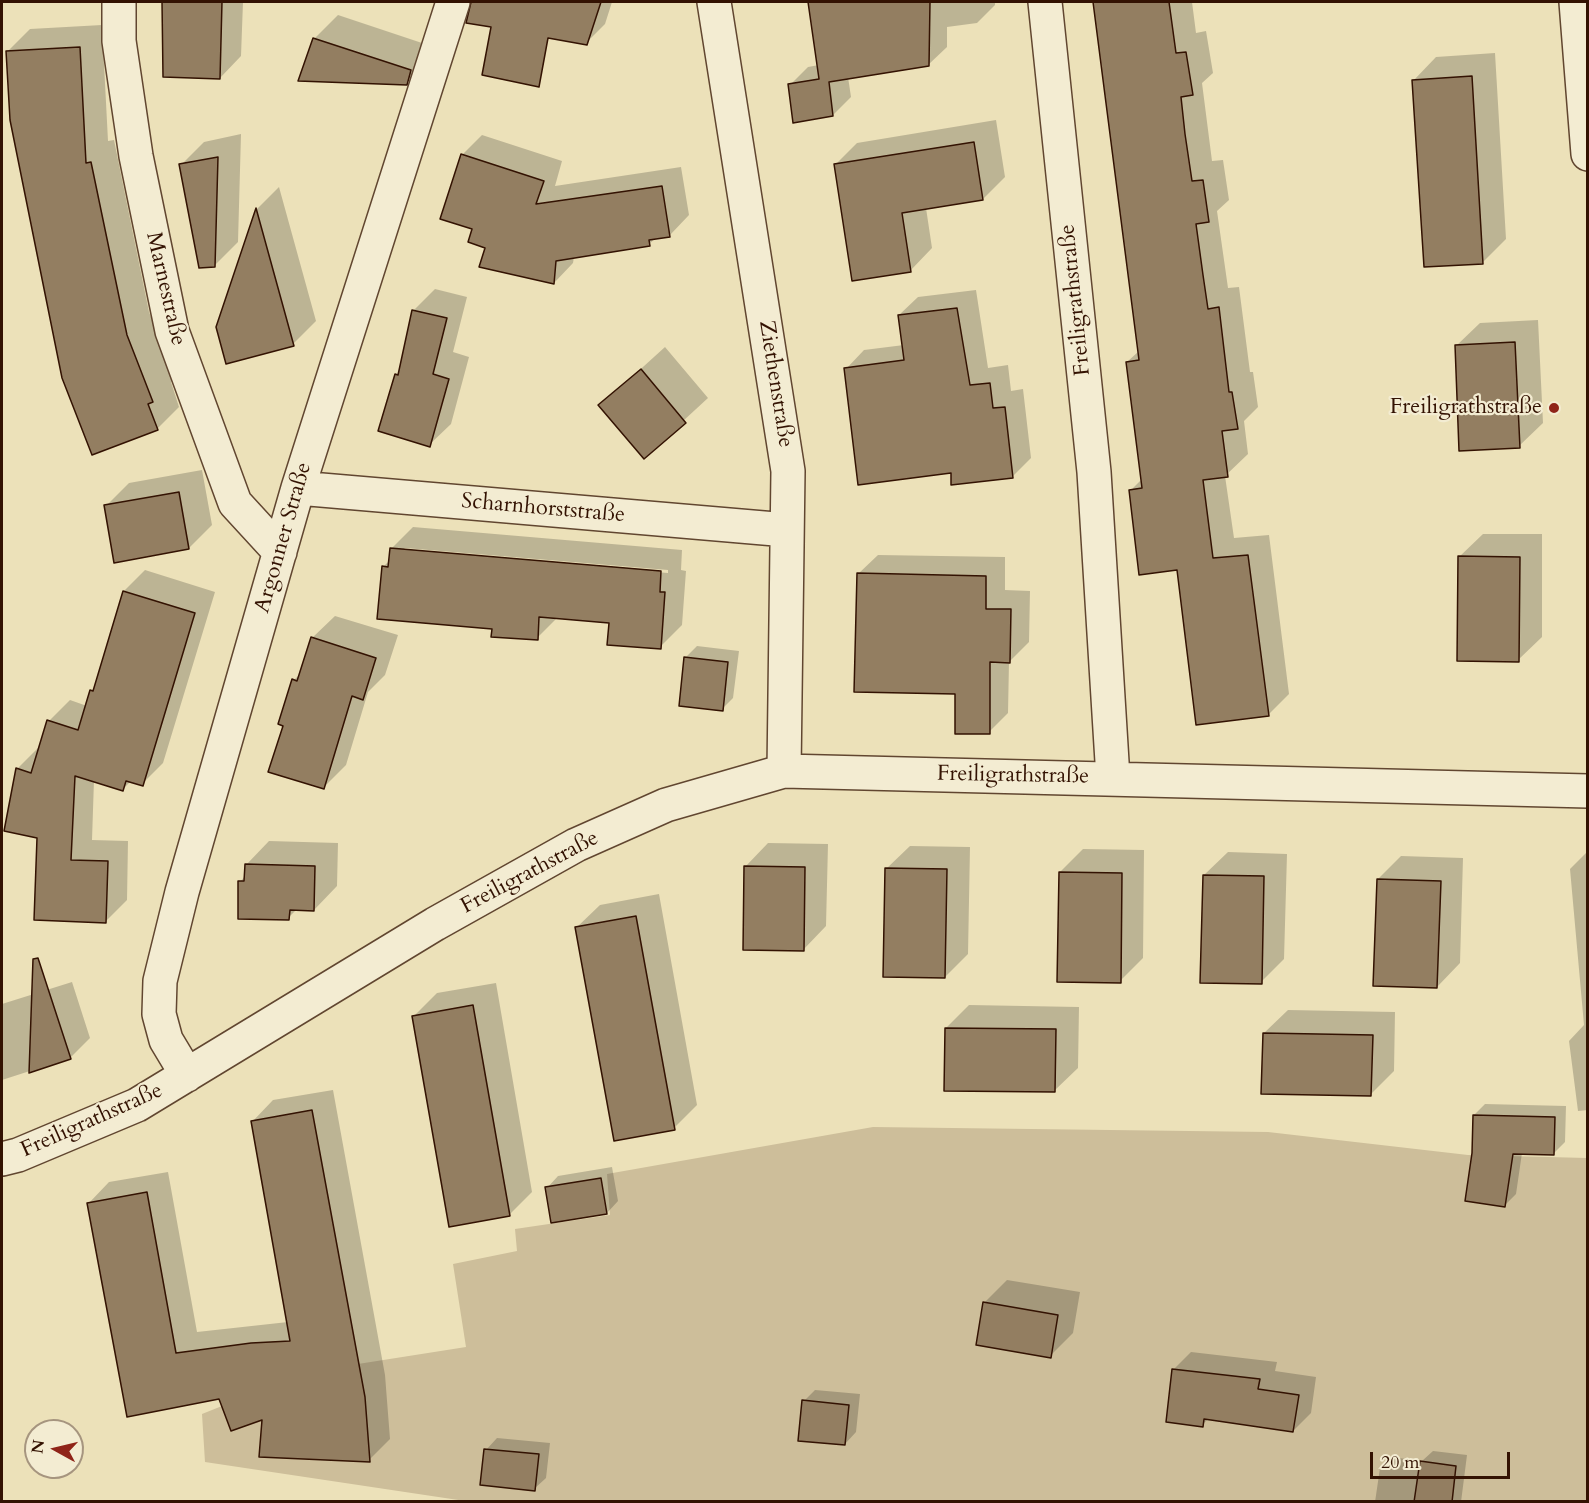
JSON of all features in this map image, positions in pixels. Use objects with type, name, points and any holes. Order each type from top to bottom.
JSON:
[{"type":"street","name":"Marnestraße","points":[[118,2],[119,40],[136,156],[172,331],[235,503],[280,552]]},
{"type":"street","name":"Argonner Straße","points":[[187,1075],[166,1040],[159,1014],[160,981],[182,892],[298,488],[453,2]]},
{"type":"street","name":"Ziethenstraße","points":[[714,2],[788,471],[784,771]]},
{"type":"street","name":"Freiligrathstraße","points":[[1045,2],[1094,472],[1113,778]]},
{"type":"street","points":[[1576,2],[1587,154]]},
{"type":"street","name":"Scharnhorststraße","points":[[298,488],[787,530]]},
{"type":"street","name":"Freiligrathstraße","points":[[2,1159],[18,1155],[137,1105],[435,924],[576,845],[666,805],[784,771],[1587,791]]},
{"type":"shaded area","points":[[873,1127],[1268,1132],[1468,1155],[1587,1158],[1587,1501],[465,1501],[205,1462],[202,1414],[307,1372],[466,1347],[453,1264],[517,1251],[515,1229],[610,1215],[607,1174]]},
{"type":"building","points":[[162,2],[222,2],[220,79],[163,77]]},
{"type":"building","points":[[471,2],[601,2],[587,45],[548,38],[539,87],[482,75],[491,27],[466,23]]},
{"type":"building","points":[[808,2],[930,2],[929,66],[829,82],[833,116],[793,123],[788,84],[819,79]]},
{"type":"building","points":[[1093,2],[1169,2],[1176,53],[1186,52],[1193,95],[1181,97],[1185,134],[1192,181],[1203,180],[1209,222],[1196,224],[1203,275],[1208,309],[1219,307],[1229,392],[1232,392],[1238,429],[1222,431],[1228,477],[1203,480],[1213,558],[1248,555],[1269,716],[1196,725],[1177,570],[1139,575],[1129,490],[1142,488],[1126,362],[1139,360]]},
{"type":"building","points":[[313,38],[411,70],[407,85],[298,81]]},
{"type":"building","points":[[80,47],[86,163],[91,162],[127,335],[153,402],[148,404],[158,430],[92,455],[62,378],[10,120],[6,51]]},
{"type":"building","points":[[1472,76],[1483,264],[1424,267],[1412,80]]},
{"type":"building","points":[[974,142],[983,200],[902,213],[911,272],[852,281],[834,164]]},
{"type":"building","points":[[461,154],[544,181],[536,204],[662,186],[670,237],[649,240],[650,246],[556,261],[554,284],[479,267],[485,248],[468,242],[472,229],[440,219]]},
{"type":"building","points":[[218,157],[215,267],[199,268],[179,164]]},
{"type":"building","points":[[256,208],[294,346],[226,364],[216,327]]},
{"type":"building","points":[[957,308],[970,385],[990,383],[993,408],[1005,407],[1013,478],[951,485],[951,473],[858,485],[844,368],[904,360],[898,315]]},
{"type":"building","points":[[412,310],[447,318],[433,374],[449,379],[430,447],[378,431],[395,374],[398,375]]},
{"type":"building","points":[[1515,342],[1520,448],[1459,451],[1455,345]]},
{"type":"building","points":[[641,369],[686,423],[644,459],[598,405]]},
{"type":"building","points":[[179,492],[189,549],[114,563],[104,505]]},
{"type":"building","points":[[390,548],[661,571],[660,592],[665,592],[661,649],[607,645],[609,623],[539,617],[538,640],[491,637],[492,629],[377,619],[382,566],[388,567]]},
{"type":"building","points":[[1458,556],[1520,557],[1519,662],[1457,661]]},
{"type":"building","points":[[857,573],[986,576],[986,609],[1011,609],[1010,663],[990,662],[990,734],[955,734],[955,694],[854,692]]},
{"type":"building","points":[[123,591],[195,613],[143,786],[126,781],[123,791],[75,776],[71,860],[108,861],[106,923],[34,920],[37,838],[4,831],[16,768],[31,773],[47,720],[78,730],[90,690],[93,691]]},
{"type":"building","points":[[311,637],[376,658],[363,700],[352,696],[324,789],[268,772],[283,726],[278,724],[292,679],[297,681]]},
{"type":"building","points":[[684,657],[728,662],[723,711],[679,706]]},
{"type":"building","points":[[245,864],[315,866],[314,911],[290,910],[289,920],[238,919],[238,881],[244,881]]},
{"type":"building","points":[[744,866],[805,867],[804,951],[743,950]]},
{"type":"building","points":[[885,868],[947,869],[945,978],[883,977]]},
{"type":"building","points":[[1059,872],[1122,873],[1121,983],[1057,982]]},
{"type":"building","points":[[1203,875],[1264,876],[1262,984],[1200,983]]},
{"type":"building","points":[[1377,879],[1441,881],[1437,988],[1373,986]]},
{"type":"building","points":[[636,916],[675,1130],[614,1141],[575,927]]},
{"type":"building","points":[[38,958],[71,1059],[29,1073],[33,959]]},
{"type":"building","points":[[473,1005],[510,1216],[449,1227],[412,1016]]},
{"type":"building","points":[[945,1028],[1056,1029],[1055,1092],[944,1091]]},
{"type":"building","points":[[1263,1033],[1373,1035],[1371,1096],[1261,1094]]},
{"type":"building","points":[[312,1110],[365,1397],[370,1462],[259,1457],[262,1420],[231,1431],[219,1399],[127,1417],[87,1203],[147,1192],[176,1353],[251,1343],[290,1341],[251,1121]]},
{"type":"building","points":[[1473,1115],[1555,1117],[1554,1155],[1513,1154],[1505,1207],[1465,1201],[1472,1153]]},
{"type":"building","points":[[601,1178],[607,1214],[551,1223],[545,1187]]},
{"type":"building","points":[[983,1302],[1058,1315],[1051,1358],[976,1345]]},
{"type":"building","points":[[1172,1369],[1260,1379],[1258,1389],[1299,1395],[1293,1432],[1204,1419],[1203,1427],[1166,1422]]},
{"type":"building","points":[[802,1400],[849,1405],[845,1445],[798,1441]]},
{"type":"building","points":[[484,1449],[539,1454],[535,1491],[480,1485]]},
{"type":"building","points":[[1420,1461],[1456,1466],[1452,1502],[1414,1502]]},
{"type":"place","name":"Freiligrathstraße","points":[[1554,408]]}]
